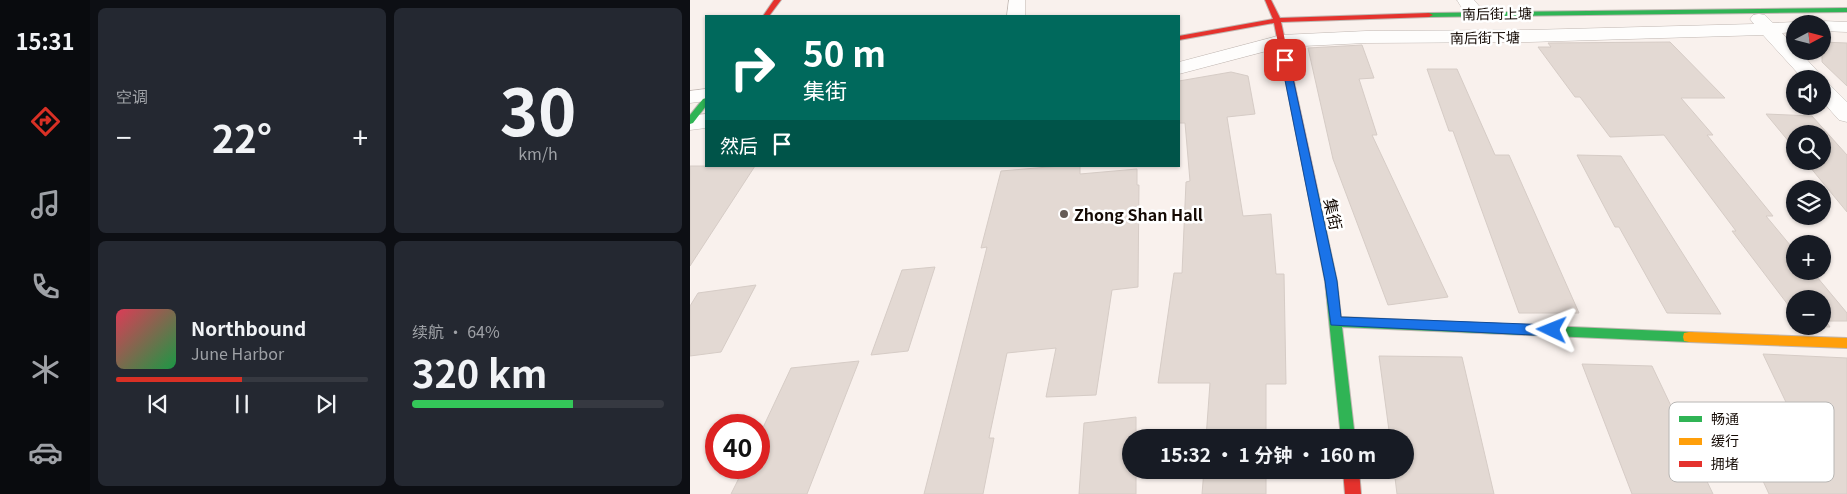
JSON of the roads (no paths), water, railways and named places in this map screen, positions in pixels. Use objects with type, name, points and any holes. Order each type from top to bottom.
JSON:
[{"type":"street","points":[[767,15],[778,0]]},
{"type":"street","points":[[1016,0],[1016,15]]},
{"type":"street","name":"集街","points":[[1268,0],[1277,20],[1282,42],[1331,281],[1347,429]]},
{"type":"street","name":"南后街上塘","points":[[1180,38],[1277,20],[1471,7],[1847,10]]},
{"type":"street","points":[[1749,9],[1806,70]]},
{"type":"street","points":[[1831,26],[1847,27]]},
{"type":"street","name":"南后街下塘","points":[[1180,68],[1282,42],[1366,37],[1529,36],[1786,28]]},
{"type":"street","points":[[690,97],[705,95]]},
{"type":"street","points":[[1831,97],[1847,114]]},
{"type":"street","points":[[690,122],[705,102]]},
{"type":"street","points":[[690,122],[705,121]]},
{"type":"street","points":[[1336,322],[1847,342]]},
{"type":"street","points":[[1352,479],[1353,494]]},
{"type":"place","name":"Zhong Shan Hall","points":[[1064,214]]}]
